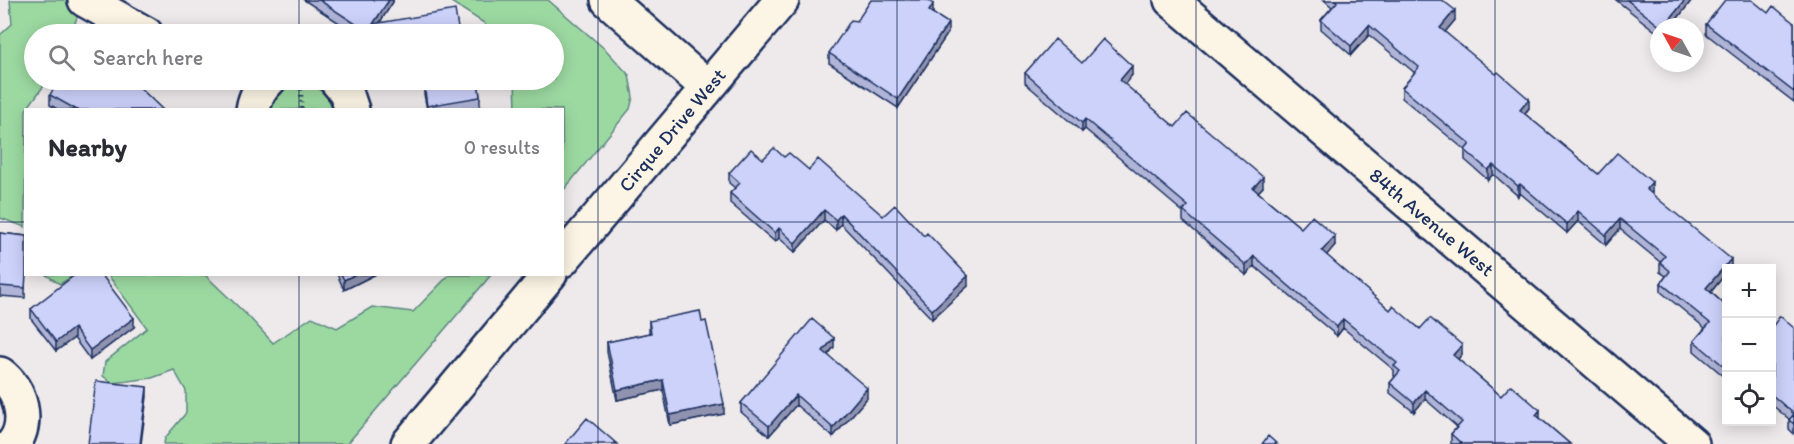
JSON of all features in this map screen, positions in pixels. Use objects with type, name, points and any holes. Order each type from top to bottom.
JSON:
[{"type":"street","points":[[85,0],[128,24]]},
{"type":"street","points":[[608,0],[707,87]]},
{"type":"street","name":"Cirque Drive West","points":[[564,258],[782,0]]},
{"type":"street","name":"84th Avenue West","points":[[1171,0],[1692,444]]},
{"type":"street","points":[[344,90],[351,108]]},
{"type":"street","points":[[408,444],[548,276]]},
{"type":"street","points":[[0,374],[15,389],[21,406],[22,423],[13,444]]},
{"type":"path","points":[[301,90],[302,108]]},
{"type":"green space","points":[[10,0],[65,0],[79,12],[75,24],[24,24],[24,90],[41,90],[27,108],[24,108],[24,227],[0,218],[0,35],[12,24]]},
{"type":"green space","points":[[448,0],[548,0],[606,50],[629,75],[633,97],[630,109],[564,190],[564,108],[516,108],[515,90],[564,90],[564,24],[484,23]]},
{"type":"green space","points":[[283,90],[320,90],[333,108],[272,108]]},
{"type":"green space","points":[[48,276],[73,276],[60,284]]},
{"type":"green space","points":[[109,276],[206,276],[273,343],[312,317],[337,328],[372,307],[413,312],[448,276],[490,276],[347,444],[164,444],[165,438],[186,413],[186,391],[174,370],[152,378],[112,383],[103,376],[105,362],[147,328]]},
{"type":"building","points":[[319,0],[389,0],[373,24],[356,24]]},
{"type":"building","points":[[871,0],[927,0],[933,4],[929,11],[948,23],[898,99],[829,53],[851,20],[857,21]]},
{"type":"building","points":[[1335,0],[1442,0],[1455,10],[1440,28],[1529,99],[1520,110],[1598,174],[1617,153],[1652,182],[1646,189],[1731,259],[1727,264],[1722,264],[1722,269],[1706,288],[1722,302],[1722,365],[1694,341],[1710,323],[1661,283],[1670,271],[1660,262],[1665,256],[1620,219],[1606,235],[1578,211],[1567,224],[1520,184],[1518,186],[1493,165],[1488,170],[1465,150],[1470,144],[1402,88],[1419,67],[1369,25],[1351,46],[1321,20],[1337,2]]},
{"type":"building","points":[[1627,0],[1685,0],[1671,18],[1650,18]]},
{"type":"building","points":[[1725,0],[1752,0],[1768,13],[1773,6],[1794,23],[1794,92],[1706,24]]},
{"type":"building","points":[[455,10],[457,24],[373,24]]},
{"type":"building","points":[[1055,39],[1082,63],[1103,39],[1132,66],[1120,80],[1175,127],[1187,113],[1263,177],[1253,188],[1301,228],[1312,216],[1335,236],[1322,251],[1390,310],[1393,306],[1420,329],[1430,318],[1462,345],[1453,355],[1501,396],[1511,385],[1540,410],[1536,415],[1570,444],[1462,444],[1451,434],[1462,422],[1425,390],[1414,403],[1390,383],[1400,371],[1394,366],[1397,363],[1343,319],[1337,327],[1254,256],[1246,265],[1183,211],[1188,206],[1085,119],[1082,123],[1025,73]]},
{"type":"building","points":[[53,90],[142,90],[161,108],[73,108],[50,95]]},
{"type":"building","points":[[425,90],[479,90],[480,97],[427,106]]},
{"type":"building","points":[[774,148],[784,157],[789,153],[809,170],[818,159],[883,216],[895,205],[924,236],[927,233],[968,276],[932,310],[841,214],[836,220],[824,210],[795,243],[779,228],[775,233],[730,193],[740,183],[729,173],[751,149],[763,159]]},
{"type":"building","points":[[0,233],[24,236],[25,288],[0,286]]},
{"type":"building","points":[[73,276],[102,276],[134,318],[90,350],[74,328],[56,342],[31,309]]},
{"type":"building","points":[[700,311],[702,322],[706,321],[724,404],[670,415],[663,380],[617,390],[607,342],[651,333],[649,321]]},
{"type":"building","points":[[1780,316],[1794,328],[1794,414],[1776,398],[1776,322]]},
{"type":"building","points":[[812,319],[834,338],[823,351],[867,388],[833,428],[796,395],[769,426],[741,403]]},
{"type":"building","points":[[96,381],[147,387],[140,444],[88,444]]},
{"type":"building","points":[[1794,414],[1794,424],[1789,420]]},
{"type":"building","points":[[587,418],[617,444],[565,444]]},
{"type":"building","points":[[1268,436],[1277,444],[1262,444]]}]
